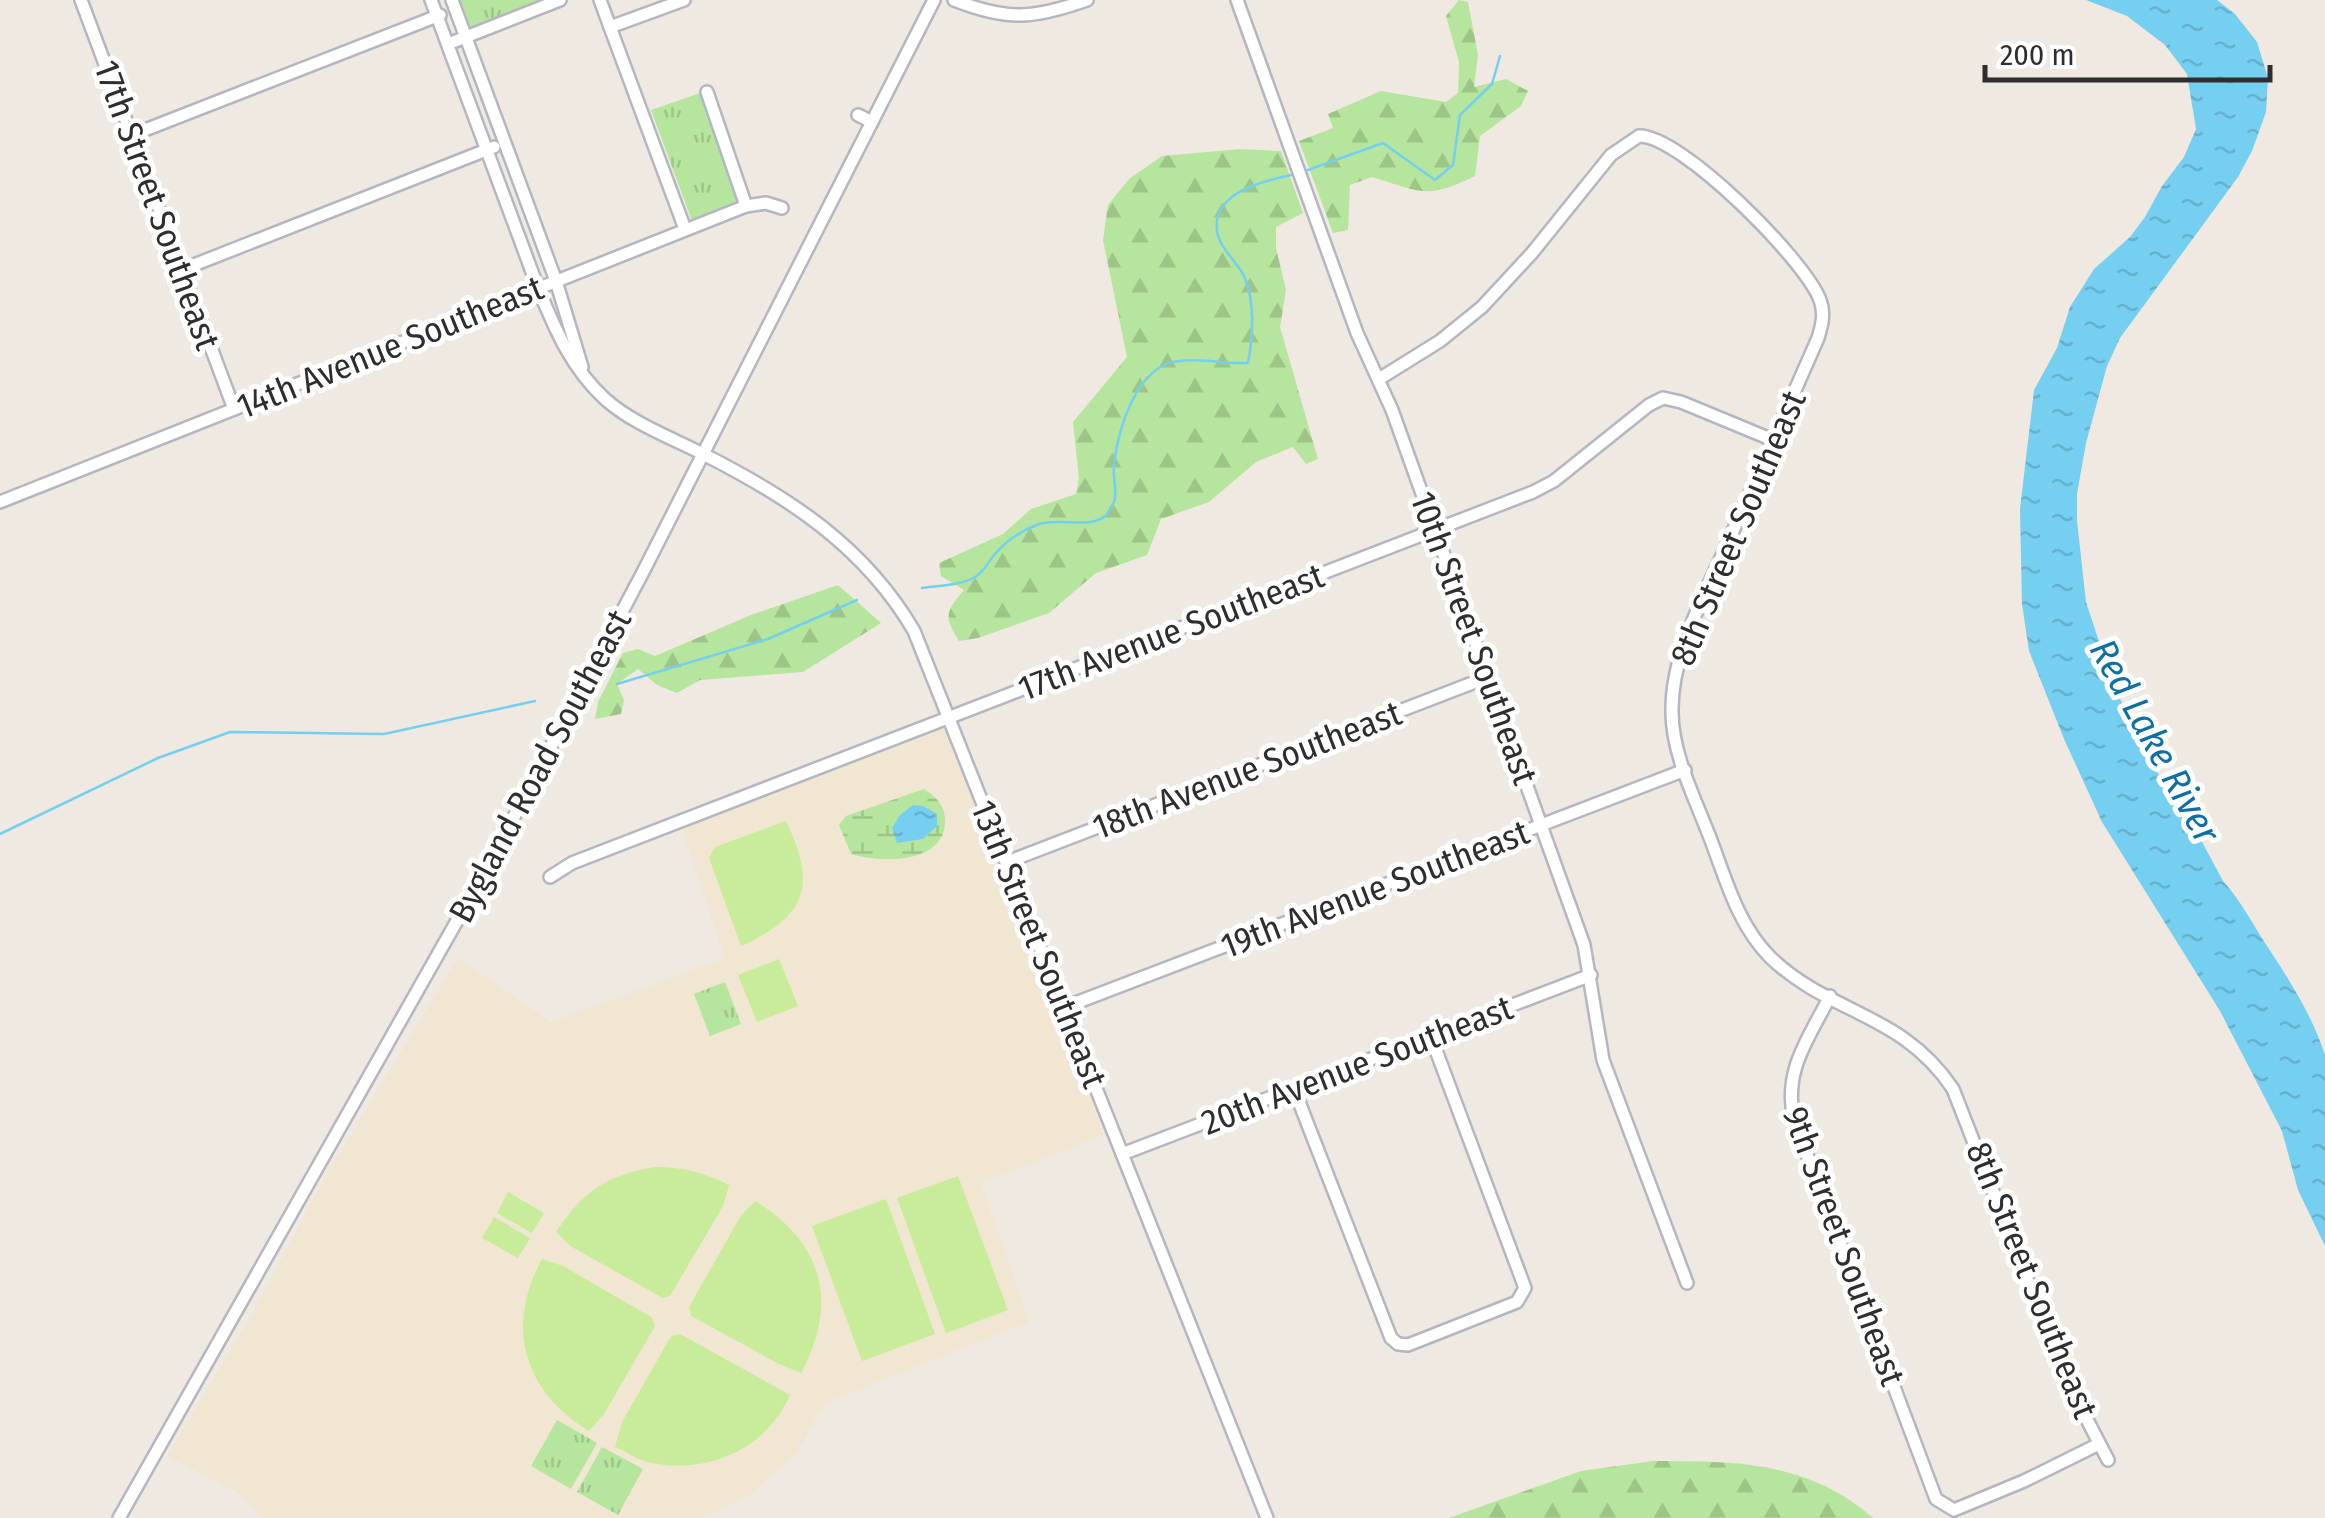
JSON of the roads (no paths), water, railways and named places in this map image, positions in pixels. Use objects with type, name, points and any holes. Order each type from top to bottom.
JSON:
[{"type":"street","name":"17th Street Southeast","points":[[81,0],[234,409]]},
{"type":"street","points":[[431,0],[538,288],[569,357],[590,384]]},
{"type":"street","points":[[448,44],[560,0]]},
{"type":"street","points":[[600,0],[685,230]]},
{"type":"street","points":[[610,27],[684,0]]},
{"type":"street","name":"Bygland Road Southeast","points":[[119,1518],[457,923],[583,687],[934,0]]},
{"type":"street","points":[[954,0],[1014,17],[1042,14],[1080,1]]},
{"type":"street","name":"10th Street Southeast","points":[[1237,0],[1357,334],[1379,379],[1435,530],[1584,945],[1603,1060],[1687,1282]]},
{"type":"street","points":[[132,135],[437,16],[454,4],[590,384]]},
{"type":"street","points":[[707,92],[746,206]]},
{"type":"street","points":[[858,115],[872,122]]},
{"type":"street","name":"8th Street Southeast","points":[[1379,379],[1482,307],[1532,254],[1611,155],[1638,136],[1663,141],[1736,199],[1818,295],[1821,328],[1676,670],[1672,714],[1685,770],[1746,926],[1774,960],[1904,1036],[1938,1066],[1953,1088],[2067,1381],[2108,1460]]},
{"type":"street","points":[[181,270],[505,143]]},
{"type":"street","name":"14th Avenue Southeast","points":[[0,502],[746,206],[766,203],[782,208]]},
{"type":"street","name":"13th Street Southeast","points":[[590,384],[620,410],[802,510],[833,533],[865,564],[914,631],[1267,1518]]},
{"type":"street","name":"17th Avenue Southeast","points":[[550,876],[572,863],[1554,482],[1649,405],[1663,398],[1773,440]]},
{"type":"street","name":"18th Avenue Southeast","points":[[1008,862],[1488,677]]},
{"type":"street","name":"19th Avenue Southeast","points":[[1065,1008],[1685,770]]},
{"type":"street","name":"20th Avenue Southeast","points":[[1122,1154],[1591,975]]},
{"type":"street","name":"9th Street Southeast","points":[[1830,996],[1792,1071],[1791,1109],[1936,1499],[1954,1510],[2099,1444]]},
{"type":"street","points":[[1294,1089],[1392,1338],[1398,1344],[1408,1344],[1517,1302],[1525,1288],[1431,1037]]},
{"type":"water","name":"Red Lake River","points":[[2086,0],[2217,0],[2235,14],[2257,42],[2268,78],[2266,112],[2238,177],[2120,338],[2107,366],[2086,443],[2077,494],[2077,521],[2086,602],[2112,681],[2147,757],[2292,985],[2325,1055],[2325,1246],[2298,1190],[2282,1131],[2220,1011],[2102,822],[2029,651],[2022,604],[2020,509],[2034,390],[2057,348],[2070,307],[2094,269],[2130,237],[2145,217],[2184,157],[2196,129],[2187,74],[2165,45],[2127,16]]},
{"type":"water","points":[[913,805],[937,814],[937,826],[923,839],[897,843],[892,828]]},
{"type":"waterway","points":[[1308,170],[1383,143],[1435,180],[1453,165],[1460,115],[1492,84],[1500,56]]},
{"type":"waterway","points":[[922,588],[970,580],[1004,545],[1039,524],[1092,522],[1106,515],[1115,497],[1114,465],[1125,417],[1141,386],[1164,365],[1196,360],[1248,363],[1252,331],[1250,298],[1245,278],[1218,237],[1218,218],[1223,207],[1242,191],[1291,175]]},
{"type":"waterway","points":[[617,684],[768,639],[857,600]]},
{"type":"waterway","points":[[0,834],[158,758],[230,732],[384,734],[535,701]]}]
